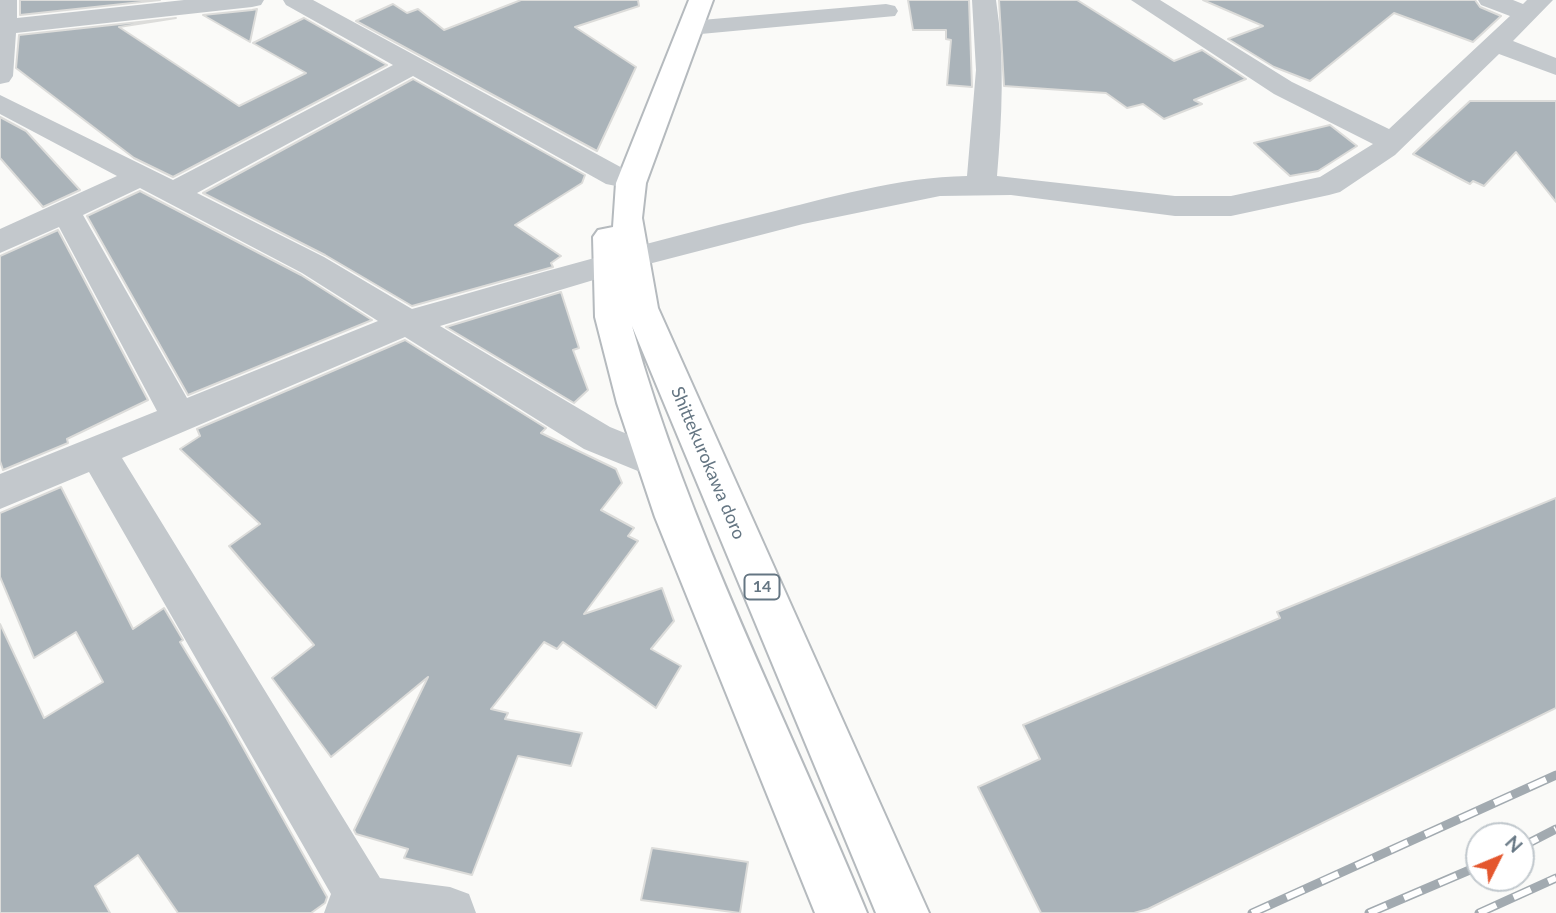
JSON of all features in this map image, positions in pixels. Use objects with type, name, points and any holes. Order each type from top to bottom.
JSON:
[{"type":"main road","name":"Shittekurokawa doro","points":[[686,0],[616,177],[609,222],[621,261],[903,913]]},
{"type":"main road","name":"Shittekurokawa doro","points":[[701,0],[631,183],[612,317],[635,403],[675,517],[841,913]]},
{"type":"street","points":[[0,76],[6,0]]},
{"type":"street","points":[[3,26],[160,5],[252,0]]},
{"type":"street","points":[[295,0],[616,177]]},
{"type":"street","points":[[981,184],[989,114],[991,46],[984,0]]},
{"type":"street","points":[[1143,0],[1283,88],[1392,142]]},
{"type":"street","points":[[1490,0],[1534,7]]},
{"type":"street","points":[[0,492],[98,452],[178,415],[410,322],[621,261],[815,211],[940,186],[1011,185],[1175,206],[1231,206],[1329,185],[1392,142],[1534,7]]},
{"type":"street","points":[[691,28],[886,11]]},
{"type":"street","points":[[1497,44],[1556,67]]},
{"type":"street","points":[[175,192],[413,65]]},
{"type":"street","points":[[0,103],[313,265],[597,438],[655,462]]},
{"type":"street","points":[[0,242],[143,175]]},
{"type":"street","points":[[66,212],[178,415]]},
{"type":"street","points":[[98,452],[358,908],[450,913]]},
{"type":"building","points":[[20,0],[160,0],[20,15]]},
{"type":"building","points":[[521,0],[638,0],[639,6],[575,27],[636,67],[597,151],[356,21],[393,4],[407,13],[418,9],[444,30]]},
{"type":"building","points":[[908,0],[969,0],[972,87],[947,85],[951,40],[946,39],[946,30],[913,30]]},
{"type":"building","points":[[999,0],[1077,0],[1174,61],[1202,50],[1246,79],[1194,100],[1202,104],[1164,119],[1143,104],[1127,108],[1106,93],[1004,86]]},
{"type":"building","points":[[1203,0],[1475,0],[1480,7],[1501,16],[1473,42],[1394,13],[1310,81],[1274,67],[1228,39],[1263,26]]},
{"type":"building","points":[[257,9],[250,42],[203,15],[252,10]]},
{"type":"building","points":[[176,18],[119,27],[239,106],[306,73],[253,43],[304,18],[387,65],[173,177],[134,158],[16,68],[19,35]]},
{"type":"building","points":[[413,79],[585,175],[582,183],[515,225],[561,256],[551,263],[553,267],[412,306],[325,255],[203,193]]},
{"type":"building","points":[[1470,101],[1556,101],[1556,202],[1516,152],[1484,186],[1473,181],[1470,184],[1413,154]]},
{"type":"building","points":[[0,117],[26,131],[80,190],[43,207],[0,158]]},
{"type":"building","points":[[1330,125],[1357,146],[1318,171],[1290,176],[1254,143]]},
{"type":"building","points":[[140,191],[301,275],[372,320],[188,395],[87,216]]},
{"type":"building","points":[[58,230],[148,400],[67,439],[68,443],[3,470],[0,461],[0,256]]},
{"type":"building","points":[[561,292],[579,348],[573,350],[588,390],[574,403],[446,327]]},
{"type":"building","points":[[405,340],[546,428],[541,433],[616,469],[622,483],[601,510],[634,528],[628,536],[638,541],[584,614],[662,588],[674,621],[651,649],[681,666],[656,708],[563,642],[557,649],[544,642],[491,709],[508,713],[505,719],[582,733],[571,766],[518,756],[472,875],[404,858],[408,849],[356,834],[354,830],[428,677],[331,757],[272,678],[314,645],[229,546],[260,524],[180,449],[200,436],[197,429]]},
{"type":"building","points":[[61,487],[133,629],[164,608],[183,640],[180,642],[227,719],[327,897],[325,903],[311,913],[178,913],[138,855],[95,886],[110,913],[0,913],[0,624],[44,718],[103,682],[76,632],[34,658],[0,577],[0,513]]},
{"type":"building","points":[[1556,498],[1556,708],[1148,909],[1134,913],[1041,913],[978,787],[1040,759],[1023,725],[1280,618],[1277,612]]},
{"type":"building","points":[[652,848],[748,862],[740,913],[641,900]]},
{"type":"railway","points":[[1252,913],[1556,775]]},
{"type":"railway","points":[[1535,840],[1556,829]]},
{"type":"railway","points":[[1369,913],[1465,872]]},
{"type":"railway","points":[[1479,913],[1556,878]]}]
